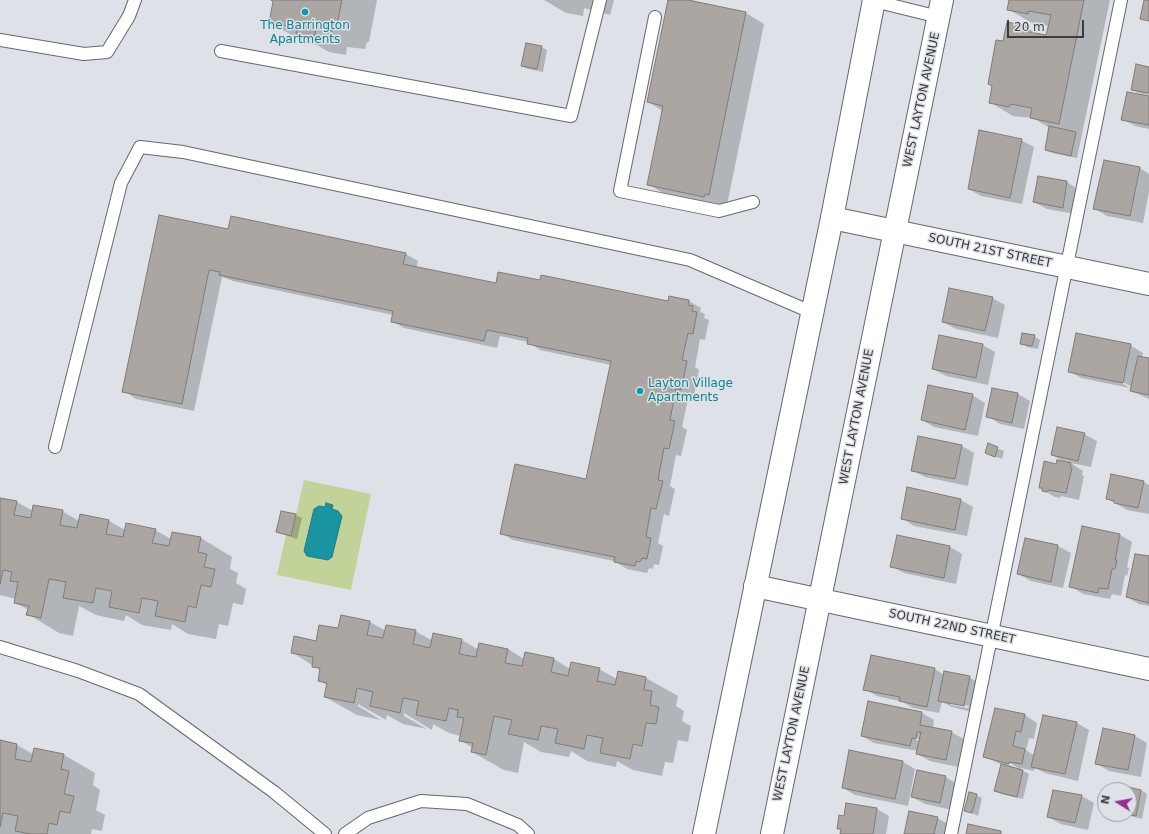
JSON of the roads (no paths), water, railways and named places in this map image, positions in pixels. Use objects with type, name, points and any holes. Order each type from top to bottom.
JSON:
[{"type":"main road","points":[[704,834],[811,312],[832,218],[872,0]]},
{"type":"main road","name":"WEST LAYTON AVENUE","points":[[772,834],[894,231],[941,8]]},
{"type":"main road","name":"SOUTH 21ST STREET","points":[[832,218],[1149,284]]},
{"type":"main road","name":"SOUTH 22ND STREET","points":[[755,586],[1149,668]]},
{"type":"lane","points":[[0,40],[84,54],[107,52],[129,16],[136,0]]},
{"type":"lane","points":[[221,51],[571,116],[600,0]]},
{"type":"lane","points":[[872,0],[941,8]]},
{"type":"lane","points":[[951,834],[993,636],[1066,267],[1121,0]]},
{"type":"lane","points":[[655,17],[620,191],[719,211],[753,202]]},
{"type":"lane","points":[[55,447],[121,183],[140,147],[183,152],[690,260],[811,312]]},
{"type":"lane","points":[[0,648],[78,671],[139,694],[274,792],[325,834]]},
{"type":"lane","points":[[345,834],[368,818],[421,801],[467,804],[518,825],[528,834]]},
{"type":"water","points":[[326,503],[333,505],[332,509],[338,511],[342,516],[332,557],[328,560],[307,556],[304,551],[314,509],[319,506],[325,507]]},
{"type":"place","name":"The Barrington Apartments","points":[[305,12]]},
{"type":"place","name":"Layton Village Apartments","points":[[640,391]]}]
